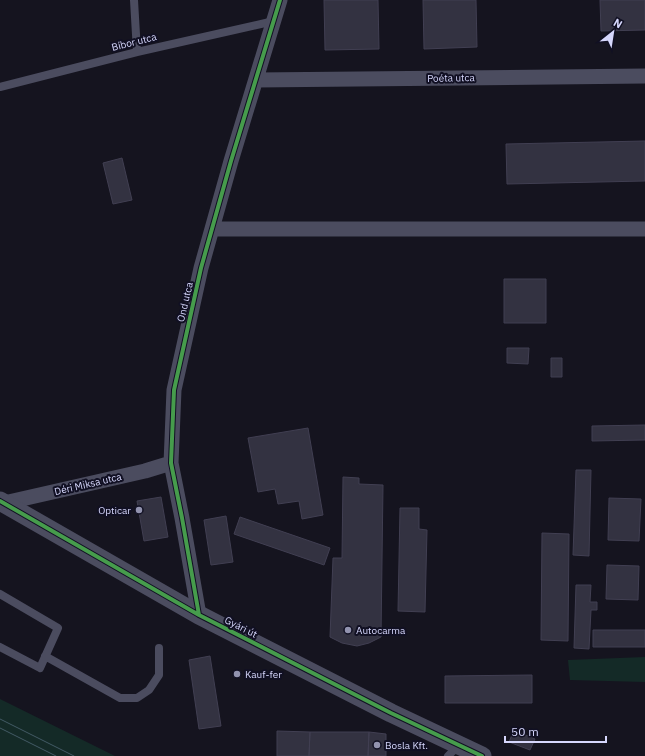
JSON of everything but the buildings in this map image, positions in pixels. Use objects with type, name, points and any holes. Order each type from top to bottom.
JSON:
[{"type":"street","name":"Ond utca","points":[[199,615],[171,463],[174,390],[201,268],[231,160],[280,0]]},
{"type":"street","name":"Poéta utca","points":[[256,80],[645,76]]},
{"type":"street","points":[[212,229],[645,229]]},
{"type":"street","name":"Déri Miksa utca","points":[[2,502],[145,471],[171,463]]},
{"type":"street","name":"Gyári út","points":[[2,502],[199,615],[378,706],[453,750],[482,756]]},
{"type":"lane","points":[[134,0],[137,52]]},
{"type":"lane","name":"Bíbor utca","points":[[0,87],[137,52],[274,21]]},
{"type":"lane","points":[[0,594],[58,628],[40,668],[0,648]]},
{"type":"lane","points":[[45,656],[120,698],[138,698],[149,690],[159,675],[159,648]]},
{"type":"green space","points":[[645,657],[645,682],[570,680],[568,660]]},
{"type":"green space","points":[[0,699],[115,756],[0,756]]},
{"type":"tram line","points":[[0,719],[74,756]]},
{"type":"tram line","points":[[0,728],[56,756]]},
{"type":"cycle path","points":[[199,615],[171,463],[174,390],[201,268],[231,161],[280,0]]},
{"type":"cycle path","points":[[0,501],[199,615],[391,713],[482,756]]},
{"type":"place","name":"Opticar","points":[[139,510]]},
{"type":"place","name":"Autocarma","points":[[348,630]]},
{"type":"place","name":"Kauf-fer","points":[[237,674]]},
{"type":"place","name":"Bosla Kft.","points":[[377,745]]}]
